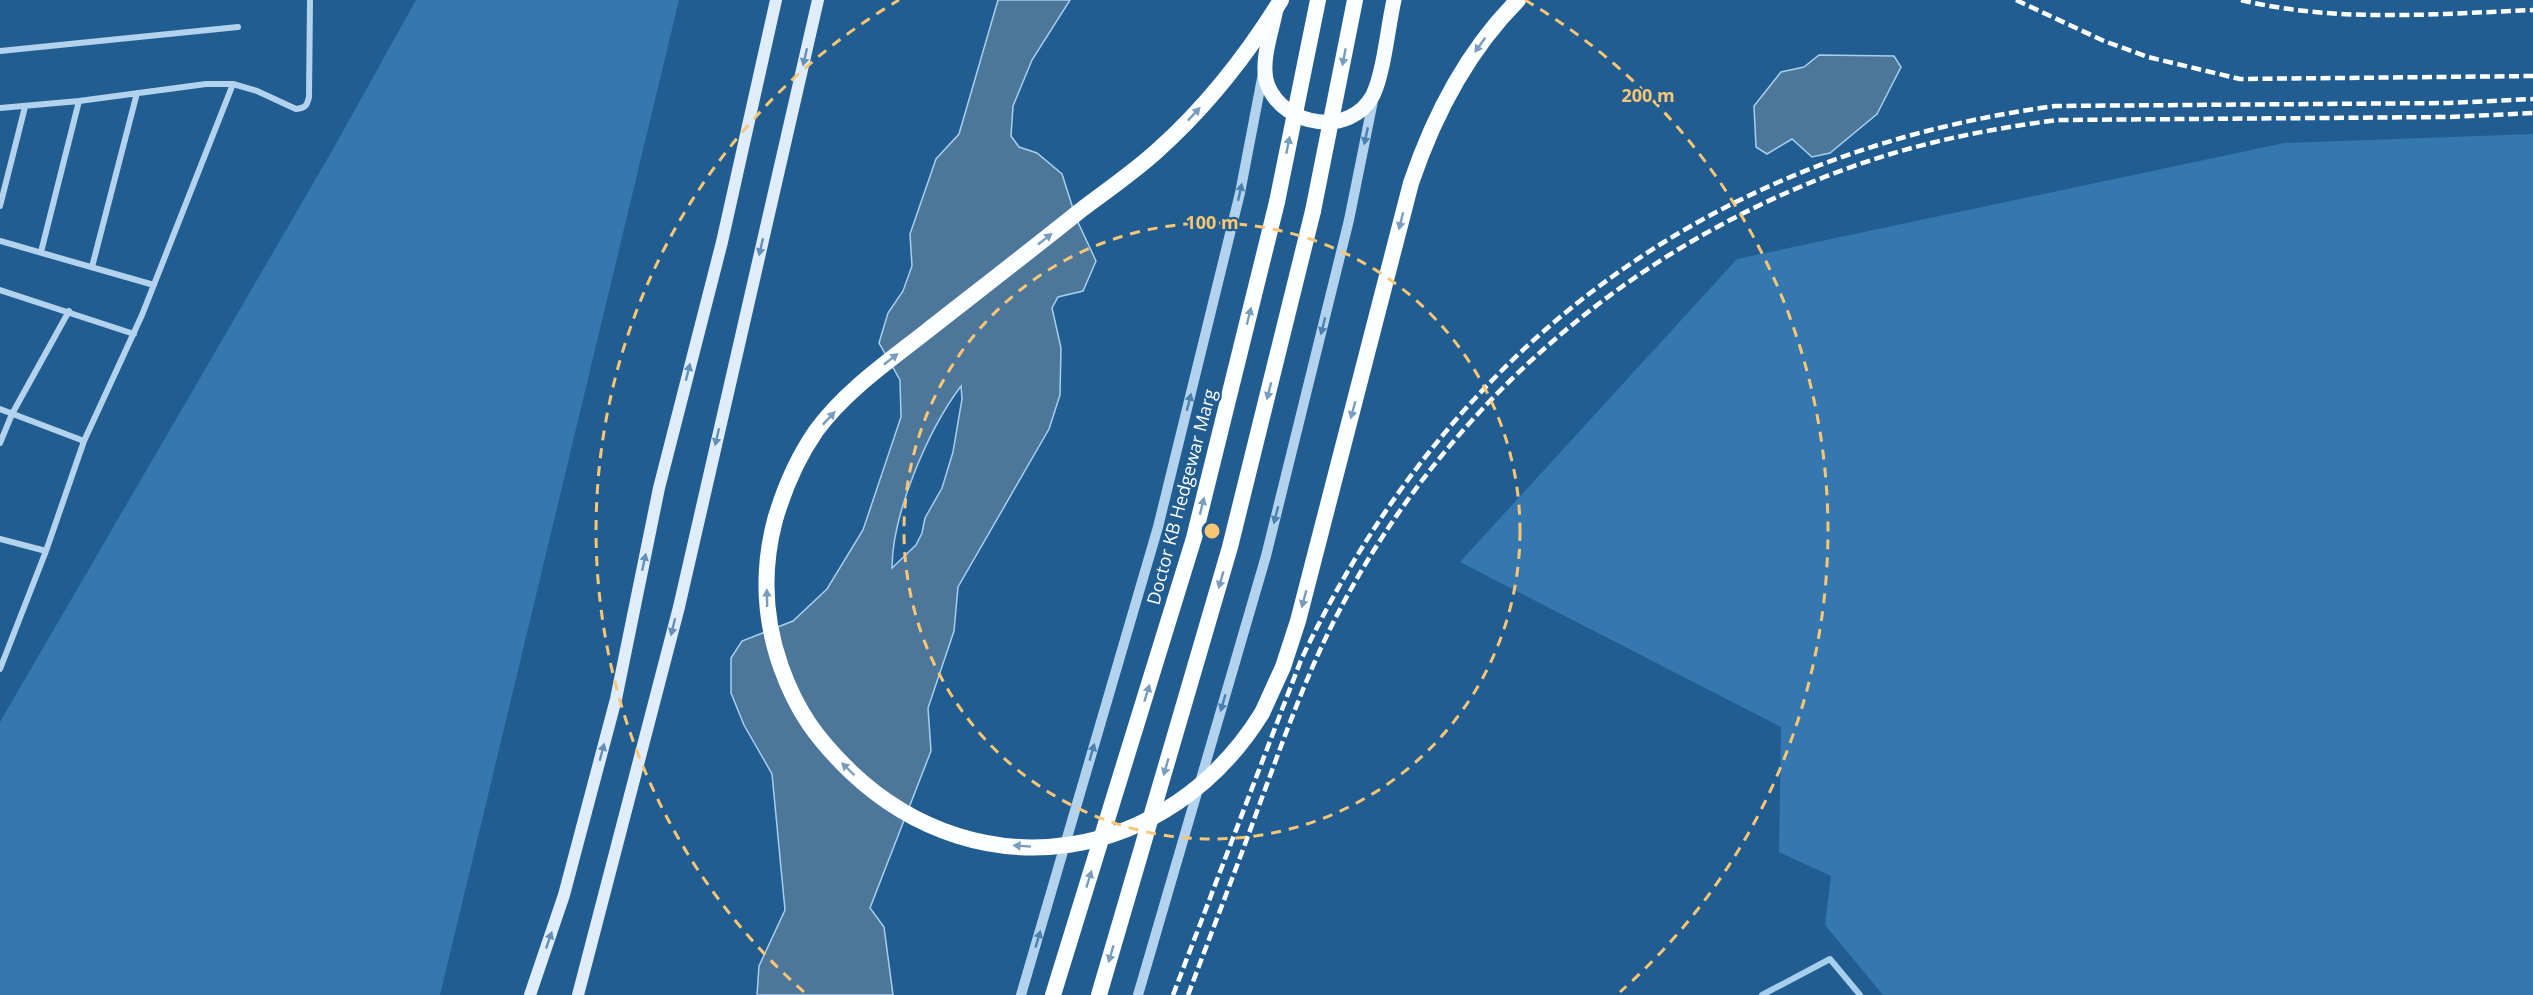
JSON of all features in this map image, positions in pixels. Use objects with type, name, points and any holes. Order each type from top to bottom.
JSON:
[{"type":"highway","points":[[1280,0],[1260,35],[1216,90],[1156,151],[874,373],[816,431],[793,472],[776,519],[766,563],[767,614],[776,653],[789,688],[806,722],[824,745],[869,788],[898,809],[923,823],[976,840],[1039,848],[1072,845],[1110,836],[1155,818],[1186,798],[1223,768],[1250,733],[1283,667],[1298,621],[1411,183],[1424,147],[1467,64],[1518,0]]},
{"type":"highway","name":"Doctor KB Hedgewar Marg","points":[[1053,995],[1194,538],[1277,202],[1318,0]]},
{"type":"highway","points":[[1099,995],[1230,547],[1313,211],[1355,0]]},
{"type":"main road","points":[[530,995],[564,895],[616,699],[659,488],[722,242],[776,0]]},
{"type":"main road","points":[[578,995],[679,607],[818,0]]},
{"type":"main road","points":[[1280,0],[1268,51],[1266,75],[1269,86],[1278,102],[1292,114],[1309,121],[1327,123],[1345,119],[1362,108],[1372,95],[1378,79],[1394,0]]},
{"type":"street","points":[[0,108],[79,101],[206,84],[234,84],[257,91],[296,109],[303,108],[308,104],[310,0]]},
{"type":"street","points":[[0,51],[238,27]]},
{"type":"street","points":[[1021,995],[1158,527],[1240,193],[1268,51]]},
{"type":"street","points":[[1138,995],[1266,556],[1349,220],[1378,79]]},
{"type":"street","points":[[0,669],[46,551],[84,441],[134,334],[234,84]]},
{"type":"street","points":[[92,267],[137,93]]},
{"type":"street","points":[[41,252],[79,101]]},
{"type":"street","points":[[0,206],[25,107]]},
{"type":"street","points":[[0,241],[154,285]]},
{"type":"street","points":[[0,290],[134,334]]},
{"type":"street","points":[[0,443],[12,414],[69,311]]},
{"type":"street","points":[[0,409],[84,441]]},
{"type":"street","points":[[0,539],[46,551]]},
{"type":"shaded area","points":[[416,0],[679,0],[440,995],[0,995],[0,722],[332,151]]},
{"type":"shaded area","points":[[998,0],[1070,0],[1032,60],[1013,106],[1011,136],[1019,147],[1037,153],[1062,174],[1076,218],[1096,261],[1083,291],[1058,297],[1052,308],[1061,348],[1060,395],[1049,429],[958,587],[954,631],[928,708],[931,751],[870,908],[884,927],[893,995],[757,995],[759,966],[785,910],[772,774],[744,725],[731,693],[731,658],[742,641],[793,621],[827,589],[863,530],[901,417],[900,380],[879,343],[888,313],[903,291],[912,266],[910,234],[936,159],[959,134]],"holes":[[[961,386],[962,399],[953,452],[942,488],[925,518],[922,533],[916,545],[892,568],[898,523],[914,473],[936,425]]]},
{"type":"shaded area","points":[[1819,55],[1894,56],[1901,67],[1877,114],[1830,153],[1812,157],[1792,139],[1767,154],[1756,147],[1754,106],[1781,72],[1804,67]]},
{"type":"shaded area","points":[[2533,134],[2533,995],[1883,995],[1825,925],[1831,876],[1779,852],[1781,727],[1460,562],[1737,259],[2284,143]]},
{"type":"waterway","points":[[1762,995],[1830,959],[1860,995]]},
{"type":"railway","points":[[2016,0],[2104,41],[2148,57],[2240,79],[2533,76]]},
{"type":"railway","points":[[2241,0],[2313,12],[2350,14],[2423,15],[2533,10]]},
{"type":"railway","points":[[1173,995],[1301,660],[1362,548],[1433,447],[1514,359],[1604,282],[1704,219],[1812,168],[1929,130],[2055,106],[2449,103],[2533,99]]},
{"type":"railway","points":[[1188,995],[1304,687],[1335,619],[1379,542],[1430,470],[1488,403],[1552,342],[1621,287],[1696,239],[1774,198],[1881,157],[1981,132],[2057,120],[2450,117],[2533,113]]}]
